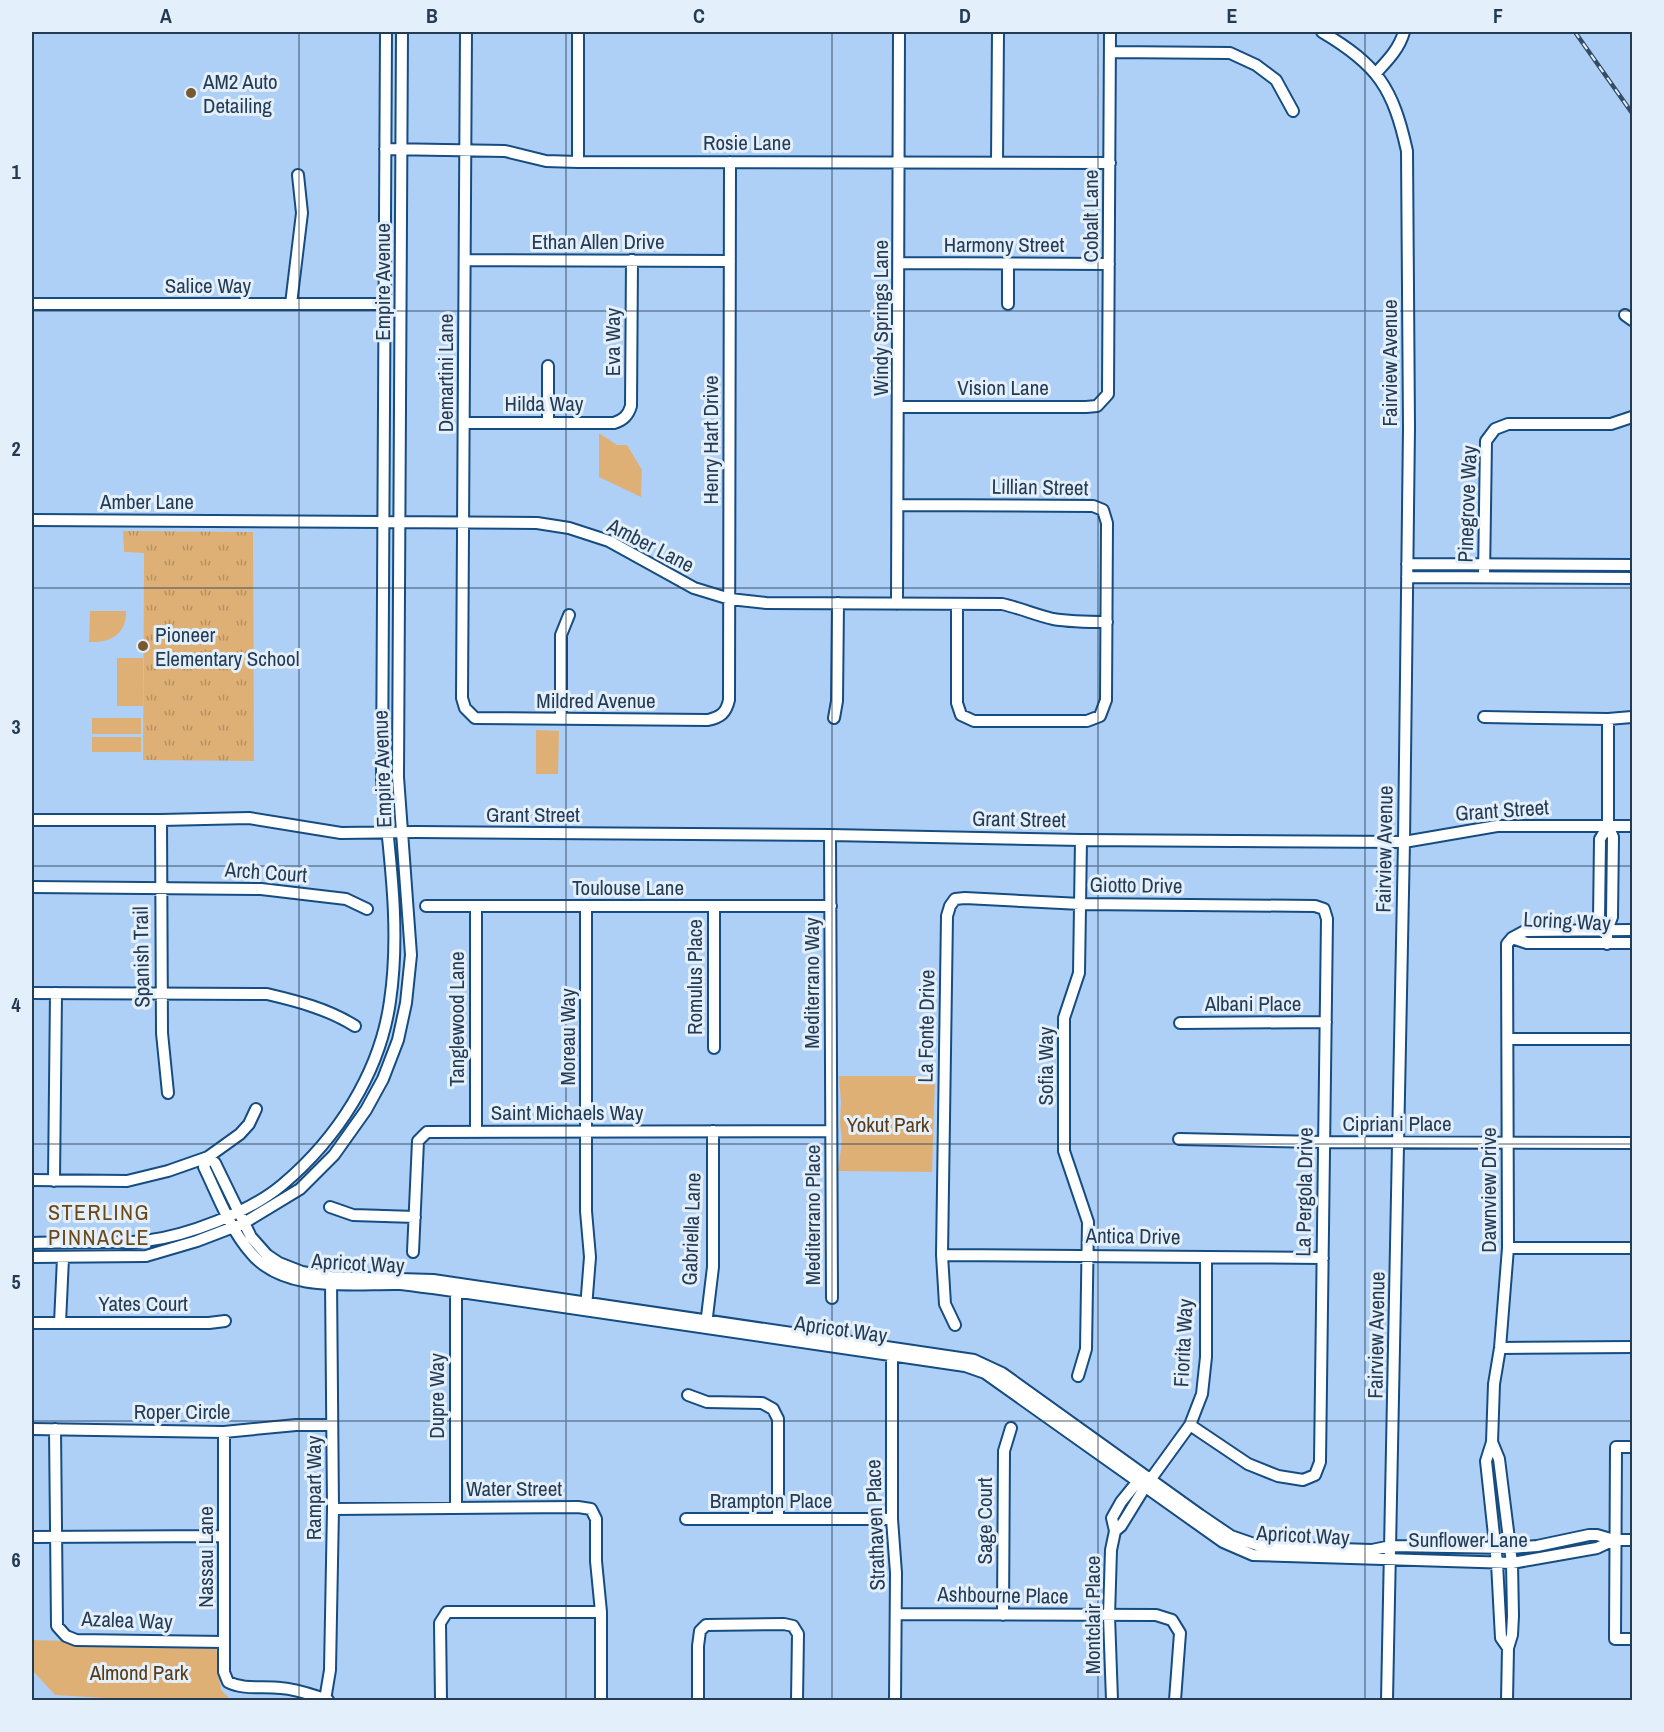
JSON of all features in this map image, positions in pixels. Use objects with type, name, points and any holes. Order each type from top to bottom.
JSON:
[{"type":"street","name":"Empire Avenue","points":[[32,1243],[144,1241],[198,1229],[233,1213],[282,1185],[322,1147],[353,1103],[369,1074],[383,1037],[395,957],[382,780],[386,32]]},
{"type":"street","name":"Empire Avenue","points":[[32,1257],[146,1256],[239,1225],[300,1189],[334,1155],[366,1110],[383,1079],[398,1040],[406,1003],[411,955],[404,832],[398,777],[402,32]]},
{"type":"street","name":"Demartini Lane","points":[[466,32],[462,698],[469,714]]},
{"type":"street","points":[[578,32],[578,162]]},
{"type":"street","name":"Windy Springs Lane","points":[[897,604],[900,263],[899,32]]},
{"type":"street","points":[[997,162],[998,32]]},
{"type":"street","name":"Cobalt Lane","points":[[1104,400],[1108,394],[1110,32]]},
{"type":"street","name":"Fairview Avenue","points":[[1322,32],[1347,46],[1376,73],[1391,97],[1400,121],[1407,151],[1409,406],[1404,842],[1387,1701]]},
{"type":"street","points":[[1376,73],[1389,59],[1404,32]]},
{"type":"street","points":[[1110,52],[1230,53],[1256,65],[1276,80],[1293,111]]},
{"type":"street","name":"Rosie Lane","points":[[385,149],[505,151],[546,161],[578,162],[1110,163]]},
{"type":"street","name":"Henry Hart Drive","points":[[722,716],[729,700],[730,162]]},
{"type":"street","points":[[291,304],[302,213],[298,175]]},
{"type":"street","name":"Ethan Allen Drive","points":[[465,260],[730,261]]},
{"type":"street","name":"Eva Way","points":[[623,420],[631,406],[632,260]]},
{"type":"street","name":"Harmony Street","points":[[900,263],[1109,264]]},
{"type":"street","points":[[1008,264],[1008,304]]},
{"type":"street","name":"Salice Way","points":[[32,304],[385,304]]},
{"type":"street","points":[[548,366],[548,423]]},
{"type":"street","name":"Vision Lane","points":[[899,407],[1086,407],[1097,405],[1104,400]]},
{"type":"street","name":"Pinegrove Way","points":[[1484,577],[1486,441],[1495,429],[1508,424],[1611,424],[1632,417]]},
{"type":"street","name":"Hilda Way","points":[[464,423],[614,423],[623,420]]},
{"type":"street","name":"Lillian Street","points":[[898,505],[1094,506],[1103,510],[1107,523],[1107,622]]},
{"type":"street","name":"Amber Lane","points":[[32,520],[537,523],[569,528],[609,541],[694,588],[730,599],[766,603],[1002,604],[1061,620],[1107,622]]},
{"type":"street","points":[[1407,564],[1632,565]]},
{"type":"street","points":[[1407,578],[1632,578]]},
{"type":"street","points":[[834,718],[837,701],[838,603]]},
{"type":"street","points":[[957,604],[957,703],[961,715],[974,721],[1087,721],[1100,716],[1106,700],[1107,622]]},
{"type":"street","points":[[561,719],[561,635],[569,615]]},
{"type":"street","name":"Mildred Avenue","points":[[469,714],[475,718],[484,719],[708,720],[722,716]]},
{"type":"street","points":[[1484,717],[1608,719],[1632,717]]},
{"type":"street","points":[[1607,944],[1607,930],[1599,920],[1600,839],[1608,826],[1608,719]]},
{"type":"street","points":[[32,820],[249,818],[341,832],[387,833]]},
{"type":"street","name":"Spanish Trail","points":[[161,820],[162,1033],[168,1093]]},
{"type":"street","name":"Grant Street","points":[[387,833],[830,835],[1081,840],[1404,842],[1497,826],[1632,826]]},
{"type":"street","name":"Mediterrano Way","points":[[830,835],[831,1131]]},
{"type":"street","name":"Sofia Way","points":[[1078,1376],[1086,1349],[1088,1222],[1065,1151],[1065,1018],[1079,973],[1081,840]]},
{"type":"street","name":"Arch Court","points":[[32,887],[261,889],[346,899],[367,909]]},
{"type":"street","name":"Giotto Drive","points":[[950,906],[955,899],[965,898],[1081,904],[1315,906],[1324,909]]},
{"type":"street","name":"Toulouse Lane","points":[[426,906],[831,906]]},
{"type":"street","name":"Tanglewood Lane","points":[[476,906],[476,1132]]},
{"type":"street","name":"Moreau Way","points":[[586,906],[586,1211],[590,1257],[586,1306]]},
{"type":"street","name":"Romulus Place","points":[[714,906],[714,1048]]},
{"type":"street","name":"La Fonte Drive","points":[[950,906],[947,928],[942,1255],[945,1304],[955,1325]]},
{"type":"street","name":"La Pergola Drive","points":[[1190,1425],[1248,1464],[1278,1476],[1302,1480],[1315,1475],[1320,1462],[1327,919],[1324,909]]},
{"type":"street","name":"Loring Way","points":[[1512,938],[1525,931],[1632,930]]},
{"type":"street","name":"Loring Way","points":[[1512,938],[1527,943],[1632,943]]},
{"type":"street","name":"Dawnview Drive","points":[[1508,1647],[1501,1638],[1497,1563],[1486,1461],[1492,1442],[1494,1384],[1500,1348],[1508,1248],[1509,1039],[1506,955],[1507,944],[1512,938]]},
{"type":"street","points":[[32,993],[267,994],[298,1002],[342,1018],[355,1026]]},
{"type":"street","points":[[54,1181],[56,993]]},
{"type":"street","name":"Albani Place","points":[[1180,1023],[1326,1022]]},
{"type":"street","points":[[1509,1039],[1632,1039]]},
{"type":"street","points":[[32,1180],[128,1181],[168,1171],[208,1157],[240,1134],[249,1124],[256,1109]]},
{"type":"street","name":"Gabriella Lane","points":[[706,1324],[713,1267],[713,1131]]},
{"type":"street","name":"Saint Michaels Way","points":[[413,1252],[418,1141],[427,1132],[831,1131]]},
{"type":"street","name":"Mediterrano Place","points":[[831,1131],[832,1298]]},
{"type":"street","name":"Cipriani Place","points":[[1179,1139],[1632,1143]]},
{"type":"street","name":"Apricot Way","points":[[208,1157],[214,1163],[252,1255],[272,1270],[302,1281],[456,1288],[892,1352],[961,1357],[987,1365],[1223,1542],[1253,1555],[1391,1559]]},
{"type":"street","points":[[330,1207],[353,1215],[415,1217]]},
{"type":"street","points":[[1508,1248],[1632,1248]]},
{"type":"street","name":"Antica Drive","points":[[942,1255],[1323,1258]]},
{"type":"street","name":"Fiorita Way","points":[[1145,1483],[1190,1425],[1202,1394],[1206,1357],[1206,1257]]},
{"type":"street","points":[[32,1323],[60,1323],[63,1258]]},
{"type":"street","name":"Rampart Way","points":[[326,1700],[330,1670],[333,1509],[331,1281]]},
{"type":"street","name":"Dupre Way","points":[[456,1288],[456,1508]]},
{"type":"street","name":"Yates Court","points":[[60,1323],[209,1323],[225,1321]]},
{"type":"street","points":[[1500,1348],[1632,1347]]},
{"type":"street","name":"Strathaven Place","points":[[892,1352],[892,1519],[897,1614],[896,1701]]},
{"type":"street","points":[[688,1395],[707,1402],[762,1403],[773,1409],[778,1419],[778,1519]]},
{"type":"street","name":"Roper Circle","points":[[32,1429],[224,1432],[272,1426],[332,1425]]},
{"type":"street","name":"Sage Court","points":[[1003,1615],[1004,1451],[1011,1428]]},
{"type":"street","points":[[55,1429],[56,1536]]},
{"type":"street","name":"Nassau Lane","points":[[224,1432],[224,1672],[228,1682],[237,1686],[279,1687],[303,1691],[326,1700]]},
{"type":"street","name":"Dawnview Drive","points":[[1492,1442],[1499,1459],[1512,1563],[1512,1635],[1508,1647],[1507,1701]]},
{"type":"street","points":[[1632,1447],[1616,1447],[1614,1540],[1615,1639],[1632,1639]]},
{"type":"street","name":"Apricot Way","points":[[1145,1483],[1245,1542],[1272,1547],[1372,1550],[1391,1546]]},
{"type":"street","name":"Montclair Place","points":[[1112,1701],[1109,1616],[1111,1550],[1115,1531],[1121,1526],[1145,1483]]},
{"type":"street","name":"Water Street","points":[[333,1509],[578,1507],[591,1509],[596,1519],[596,1561],[601,1612]]},
{"type":"street","name":"Brampton Place","points":[[686,1519],[892,1519]]},
{"type":"street","name":"Sunflower Lane","points":[[1391,1546],[1511,1548],[1590,1535],[1614,1540],[1632,1540]]},
{"type":"street","name":"Azalea Way","points":[[56,1536],[57,1626],[66,1636],[76,1640],[224,1642]]},
{"type":"street","points":[[32,1537],[224,1536]]},
{"type":"street","name":"Sunflower Lane","points":[[1391,1559],[1512,1563],[1598,1548],[1614,1540]]},
{"type":"street","points":[[441,1701],[440,1623],[447,1612],[601,1612],[601,1701]]},
{"type":"street","name":"Ashbourne Place","points":[[897,1614],[1156,1615],[1172,1620],[1180,1633],[1175,1701]]},
{"type":"street","points":[[698,1701],[698,1646],[700,1631],[706,1625],[784,1624],[793,1626],[798,1634],[797,1701]]},
{"type":"green space","points":[[599,433],[617,445],[627,445],[642,470],[641,497],[599,477]]},
{"type":"green space","points":[[123,531],[253,532],[254,761],[143,760],[144,553],[124,552]]},
{"type":"green space","points":[[90,611],[126,611],[124,626],[116,636],[110,639],[89,642]]},
{"type":"green space","points":[[117,658],[143,658],[143,706],[117,706]]},
{"type":"green space","points":[[92,718],[141,718],[141,734],[92,734]]},
{"type":"green space","points":[[536,730],[559,731],[558,774],[536,774]]},
{"type":"green space","points":[[92,737],[141,737],[141,752],[92,752]]},
{"type":"green space","name":"Yokut Park","points":[[839,1076],[935,1076],[932,1172],[838,1171],[842,1142]]},
{"type":"green space","name":"Almond Park","points":[[32,1640],[216,1645],[221,1690],[231,1700],[137,1700],[55,1695],[32,1670]]},
{"type":"railway","points":[[1575,32],[1632,113]]},
{"type":"place","name":"AM2 Auto Detailing","points":[[191,93]]},
{"type":"place","name":"Pioneer Elementary School","points":[[143,646]]},
{"type":"district","name":"STERLING PINNACLE","points":[[99,1224]]}]
